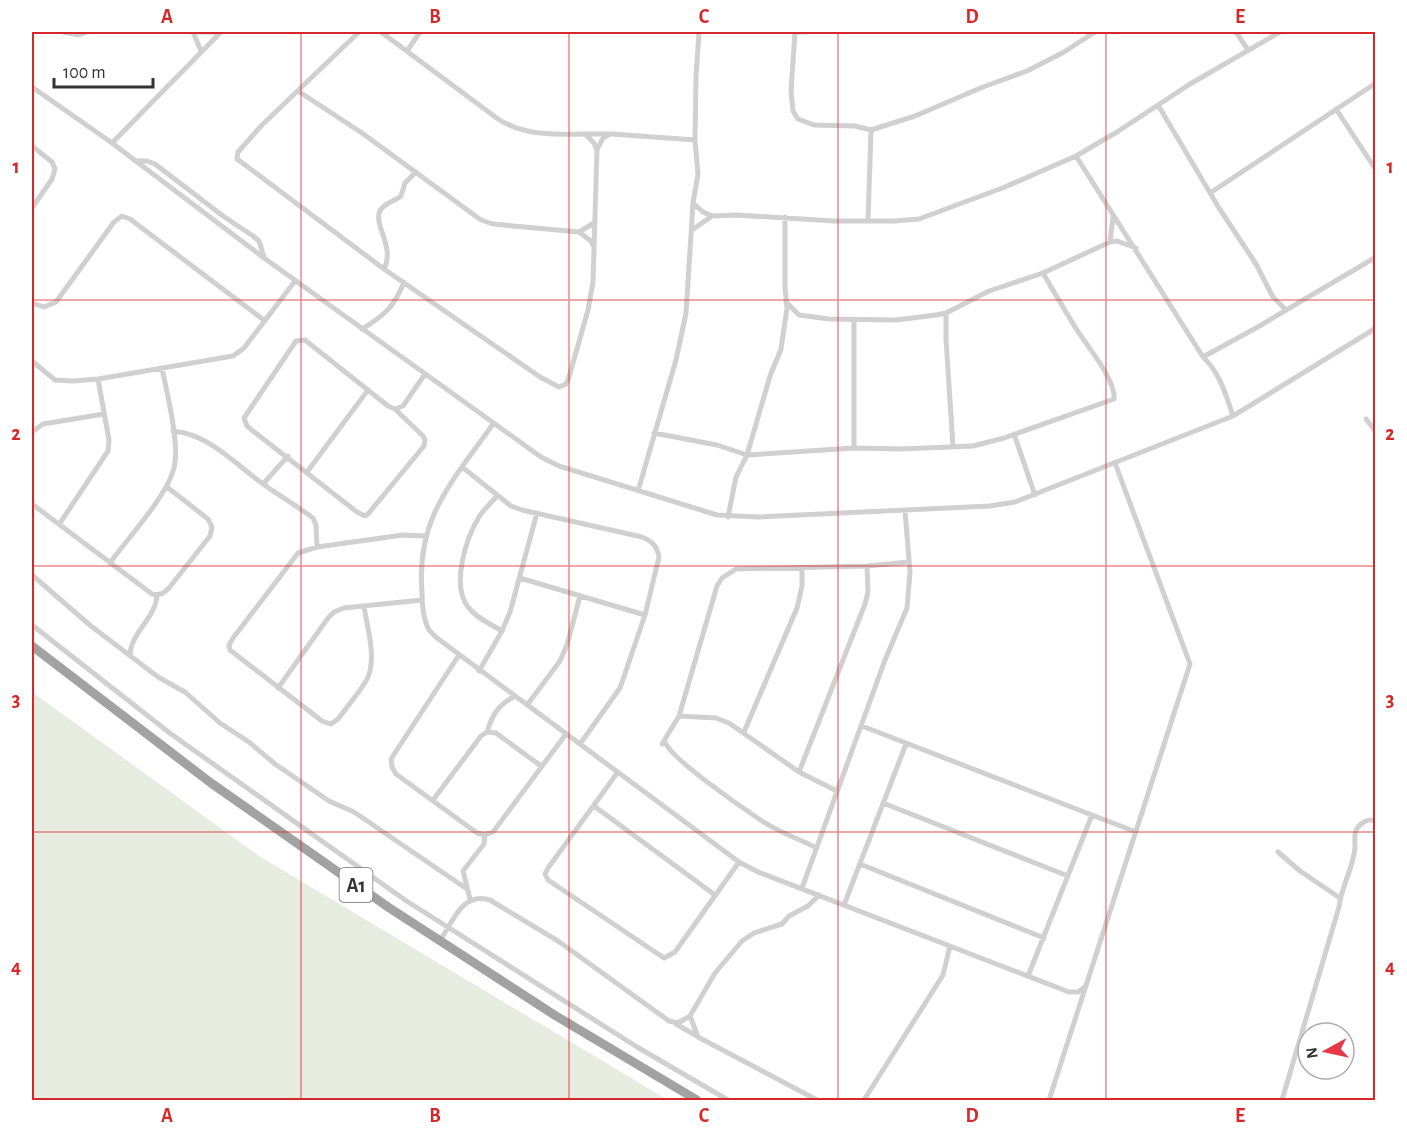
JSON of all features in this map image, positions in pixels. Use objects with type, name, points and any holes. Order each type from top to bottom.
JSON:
[{"type":"highway","name":"A1","points":[[32,646],[211,783],[439,942],[697,1101]]},
{"type":"street","points":[[63,32],[79,35],[86,32]]},
{"type":"street","points":[[193,32],[201,51]]},
{"type":"street","points":[[199,32],[220,32]]},
{"type":"street","points":[[112,144],[220,32]]},
{"type":"street","points":[[359,32],[262,125],[238,152],[237,159],[384,269],[540,377],[559,387],[566,384],[576,354],[593,282],[597,150],[603,138],[610,134]]},
{"type":"street","points":[[381,32],[498,119],[515,129],[533,132],[610,134],[695,140]]},
{"type":"street","points":[[406,51],[420,32]]},
{"type":"street","points":[[638,491],[683,331],[693,203],[698,174],[695,140],[699,32]]},
{"type":"street","points":[[804,32],[794,32],[791,91],[793,111],[798,119],[814,125],[855,126],[871,130],[915,116],[1027,71],[1064,52],[1095,32]]},
{"type":"street","points":[[1236,32],[1248,50]]},
{"type":"street","points":[[693,203],[712,216],[785,217],[834,221],[920,219],[1005,187],[1076,156],[1280,32]]},
{"type":"street","points":[[1210,193],[1376,83]]},
{"type":"street","points":[[32,87],[136,161],[295,281],[535,453],[559,466],[704,512],[728,517],[1002,505],[1035,495],[1233,416],[1376,328]]},
{"type":"street","points":[[298,91],[481,220],[493,224],[579,232],[595,248]]},
{"type":"street","points":[[1158,105],[1210,193],[1256,264],[1273,297],[1285,309]]},
{"type":"street","points":[[1336,109],[1376,170]]},
{"type":"street","points":[[868,221],[871,130]]},
{"type":"street","points":[[585,134],[591,138],[597,150]]},
{"type":"street","points":[[32,146],[52,162],[56,169],[52,179],[32,208]]},
{"type":"street","points":[[1076,156],[1203,357],[1211,364],[1221,382],[1233,416]]},
{"type":"street","points":[[136,161],[147,161],[154,164],[253,236],[258,241],[264,258]]},
{"type":"street","points":[[384,269],[389,255],[380,227],[379,213],[382,208],[401,196],[405,183],[416,172]]},
{"type":"street","points":[[181,195],[187,188]]},
{"type":"street","points":[[32,303],[44,307],[56,302],[114,222],[122,216],[130,219],[265,321]]},
{"type":"street","points":[[692,230],[712,216]]},
{"type":"street","points":[[1110,242],[1113,216]]},
{"type":"street","points":[[728,517],[736,477],[747,455],[770,376],[781,350],[787,308],[785,217]]},
{"type":"street","points":[[579,232],[594,223]]},
{"type":"street","points":[[785,324],[799,315],[854,320],[896,320],[946,313],[988,291],[1043,273],[1110,242],[1117,241],[1136,248]]},
{"type":"street","points":[[1203,357],[1376,257]]},
{"type":"street","points":[[654,433],[717,446],[747,455],[854,448],[953,447],[991,442],[1114,399],[1115,391],[1100,363],[1078,332],[1043,273]]},
{"type":"street","points":[[32,361],[55,380],[73,381],[98,379],[233,356],[244,348],[295,281]]},
{"type":"street","points":[[362,329],[391,309],[404,282]]},
{"type":"street","points":[[786,302],[799,315]]},
{"type":"street","points":[[946,313],[946,348],[953,447]]},
{"type":"street","points":[[854,320],[854,448]]},
{"type":"street","points":[[296,340],[305,340],[394,409],[412,423],[425,440],[424,446],[368,514],[362,515],[247,426],[244,418],[296,340]]},
{"type":"street","points":[[110,563],[167,487],[174,468],[173,431],[162,368]]},
{"type":"street","points":[[394,409],[403,406],[425,374]]},
{"type":"street","points":[[60,523],[108,451],[109,440],[98,379]]},
{"type":"street","points":[[308,472],[368,390]]},
{"type":"street","points":[[32,432],[43,424],[104,414]]},
{"type":"street","points":[[1366,419],[1376,432]]},
{"type":"street","points":[[493,424],[446,489],[436,507],[426,536],[420,569],[422,600],[428,628],[437,639],[739,862],[758,872],[1069,992],[1078,992],[1085,987]]},
{"type":"street","points":[[173,431],[189,432],[204,440],[314,518],[317,548]]},
{"type":"street","points":[[1014,435],[1035,495]]},
{"type":"street","points":[[263,484],[288,456]]},
{"type":"street","points":[[1049,1101],[1190,664],[1115,463]]},
{"type":"street","points":[[462,467],[511,506],[642,537],[651,541],[657,548],[659,557],[645,615],[620,688],[580,744]]},
{"type":"street","points":[[32,504],[152,594],[157,595],[169,588],[210,536],[212,527],[208,519],[167,487]]},
{"type":"street","points":[[497,496],[478,518],[464,557],[460,582],[466,605],[474,615],[502,631]]},
{"type":"street","points":[[802,888],[885,660],[907,608],[909,562],[905,511]]},
{"type":"street","points":[[479,671],[502,631],[520,578],[537,513]]},
{"type":"street","points":[[364,606],[371,668],[367,680],[338,719],[331,724],[322,721],[230,650],[229,645],[298,553],[403,535],[426,536]]},
{"type":"street","points":[[817,848],[763,821],[681,761],[667,748],[665,742],[662,744],[679,716],[717,586],[722,578],[736,568],[867,566],[909,562]]},
{"type":"street","points":[[799,772],[865,604],[868,592],[867,566]]},
{"type":"street","points":[[744,732],[797,608],[802,586],[802,567]]},
{"type":"street","points":[[32,575],[91,626],[158,677],[185,692],[220,723],[249,742],[275,764],[329,801],[354,812],[467,889]]},
{"type":"street","points":[[520,578],[645,615]]},
{"type":"street","points":[[130,655],[130,646],[156,606],[157,595]]},
{"type":"street","points":[[527,705],[560,662],[580,596]]},
{"type":"street","points":[[278,688],[334,612],[344,608],[422,600]]},
{"type":"street","points":[[32,625],[171,734],[338,853],[449,928],[637,1047],[728,1101]]},
{"type":"street","points":[[459,655],[391,759],[396,774],[477,833],[485,835],[493,832],[566,734]]},
{"type":"street","points":[[433,800],[481,736],[487,732],[498,707],[515,696]]},
{"type":"street","points":[[679,716],[716,718],[744,732],[799,772],[837,791]]},
{"type":"street","points":[[862,726],[1136,832]]},
{"type":"street","points":[[487,732],[496,733],[541,766]]},
{"type":"street","points":[[844,905],[906,744]]},
{"type":"street","points":[[618,772],[548,868],[545,874],[548,880],[664,958],[675,952],[739,862]]},
{"type":"street","points":[[883,803],[1068,876]]},
{"type":"street","points":[[594,806],[715,895]]},
{"type":"street","points":[[1028,976],[1092,815]]},
{"type":"street","points":[[1282,1101],[1340,898],[1353,863],[1354,837],[1357,828],[1365,821],[1371,819],[1376,821]]},
{"type":"street","points":[[470,899],[463,871],[484,844],[485,835]]},
{"type":"street","points":[[1278,852],[1300,871],[1340,898]]},
{"type":"street","points":[[860,864],[1044,938]]},
{"type":"street","points":[[674,1023],[690,1016],[715,973],[742,941],[754,933],[782,924],[789,916],[808,906],[819,895]]},
{"type":"street","points":[[439,942],[464,903],[470,899],[484,898],[499,904],[558,941],[669,1021],[817,1101]]},
{"type":"street","points":[[864,1101],[943,975],[950,946]]},
{"type":"street","points":[[690,1016],[698,1037]]},
{"type":"shaded area","points":[[32,692],[259,856],[668,1100],[32,1100]]}]
